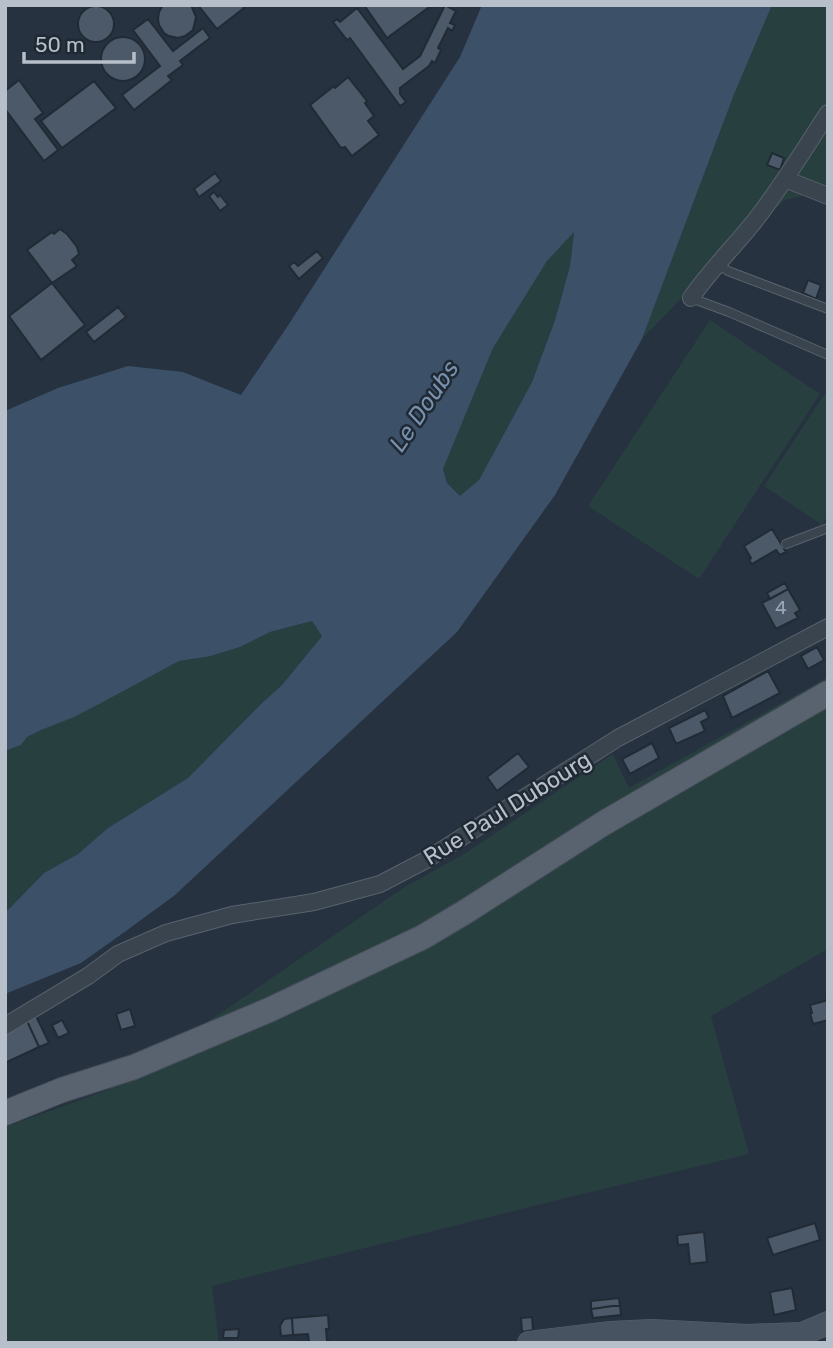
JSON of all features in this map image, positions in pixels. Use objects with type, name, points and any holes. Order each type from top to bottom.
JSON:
[{"type":"main road","points":[[5,1113],[62,1090],[134,1067],[244,1021],[413,942],[604,823],[828,693]]},
{"type":"street","points":[[691,298],[705,277],[756,220],[828,113]]},
{"type":"street","points":[[785,179],[828,196]]},
{"type":"street","name":"Rue Paul Dubourg","points":[[5,1026],[88,976],[118,954],[166,933],[232,915],[314,902],[380,884],[426,860],[618,738],[828,627]]},
{"type":"street","points":[[529,1343],[611,1332],[652,1331],[747,1336],[802,1334],[828,1323]]},
{"type":"lane","points":[[718,264],[728,271],[828,309]]},
{"type":"lane","points":[[691,298],[828,355]]},
{"type":"lane","points":[[786,544],[828,528]]},
{"type":"green space","points":[[772,5],[828,5],[828,190],[785,200],[709,265],[695,284],[642,339],[733,97]]},
{"type":"green space","points":[[574,231],[570,266],[555,320],[532,382],[479,480],[460,497],[447,483],[443,469],[493,348],[547,261]]},
{"type":"green space","points":[[710,320],[820,394],[699,579],[588,506]]},
{"type":"green space","points":[[828,389],[828,515],[822,525],[764,486]]},
{"type":"green space","points":[[312,621],[322,636],[282,685],[188,778],[108,828],[78,854],[44,873],[5,913],[5,751],[21,745],[27,737],[97,705],[179,661],[211,656],[240,647],[270,632]]},
{"type":"green space","points":[[828,677],[828,949],[711,1016],[749,1154],[212,1286],[219,1343],[5,1343],[5,1127],[108,1090],[403,888],[464,854],[613,754],[629,788]]},
{"type":"water","name":"Le Doubs","points":[[482,5],[772,5],[733,97],[642,339],[555,495],[457,632],[175,895],[81,963],[5,994],[5,913],[44,873],[78,854],[108,828],[188,778],[282,685],[322,636],[312,621],[270,632],[240,647],[211,656],[179,661],[74,717],[27,737],[21,745],[5,751],[5,411],[58,388],[128,366],[183,372],[241,395],[460,57]],"holes":[[[574,232],[570,266],[555,320],[532,382],[479,480],[460,496],[447,483],[443,469],[493,348],[547,261]]]},
{"type":"building","points":[[163,5],[191,5],[196,17],[193,30],[178,38],[164,33],[158,19]]},
{"type":"building","points":[[198,5],[242,5],[244,8],[217,29]]},
{"type":"building","points":[[364,5],[432,5],[387,38]]},
{"type":"building","points":[[445,5],[456,11],[450,23],[455,25],[452,31],[448,28],[438,48],[441,50],[435,63],[432,61],[400,88],[400,94],[406,102],[400,106],[350,38],[347,40],[333,22],[337,19],[340,22],[357,8],[403,69],[420,56]]},
{"type":"building","points":[[96,6],[108,12],[114,24],[108,36],[96,42],[84,36],[78,24],[84,12]]},
{"type":"building","points":[[148,19],[173,51],[203,28],[210,38],[180,61],[183,65],[168,76],[172,80],[134,110],[122,95],[160,66],[133,30]]},
{"type":"building","points":[[123,37],[138,44],[145,59],[138,74],[123,81],[108,74],[101,59],[108,44]]},
{"type":"building","points":[[348,77],[367,101],[365,103],[374,116],[368,121],[379,135],[352,156],[345,147],[341,148],[310,105]]},
{"type":"building","points":[[19,80],[43,113],[35,119],[58,150],[44,161],[5,109],[5,91]]},
{"type":"building","points":[[94,81],[116,108],[62,148],[41,121]]},
{"type":"building","points":[[772,153],[784,158],[780,170],[767,165]]},
{"type":"building","points":[[215,173],[221,181],[199,197],[194,189]]},
{"type":"building","points":[[214,192],[228,205],[220,211],[209,196]]},
{"type":"building","points":[[60,229],[77,247],[79,254],[72,260],[77,266],[52,283],[27,250]]},
{"type":"building","points":[[317,251],[323,258],[299,279],[289,266],[294,262],[298,266]]},
{"type":"building","points":[[808,280],[821,285],[816,299],[803,293]]},
{"type":"building","points":[[52,283],[85,325],[41,360],[9,316]]},
{"type":"building","points":[[118,307],[126,317],[94,342],[86,332]]},
{"type":"building","points":[[772,529],[786,552],[780,555],[776,550],[752,564],[744,546]]},
{"type":"building","points":[[785,583],[788,589],[770,599],[767,593]]},
{"type":"building","points":[[788,589],[800,610],[795,613],[798,618],[776,629],[762,603]]},
{"type":"building","points":[[817,647],[824,660],[808,669],[801,656]]},
{"type":"building","points":[[768,671],[780,693],[732,718],[723,696]]},
{"type":"building","points":[[705,710],[709,718],[701,722],[705,731],[676,744],[669,728]]},
{"type":"building","points":[[652,743],[659,758],[630,774],[622,759]]},
{"type":"building","points":[[518,753],[529,767],[497,791],[487,777]]},
{"type":"building","points":[[828,1000],[828,1020],[813,1024],[810,1005]]},
{"type":"building","points":[[130,1009],[135,1026],[121,1030],[116,1014]]},
{"type":"building","points":[[36,1016],[49,1043],[39,1047],[27,1021]]},
{"type":"building","points":[[62,1020],[69,1033],[58,1038],[52,1025]]},
{"type":"building","points":[[27,1021],[39,1047],[5,1063],[5,1034]]},
{"type":"building","points":[[815,1223],[820,1240],[773,1255],[767,1238]]},
{"type":"building","points":[[704,1232],[707,1262],[690,1264],[688,1244],[678,1245],[677,1235]]},
{"type":"building","points":[[792,1288],[796,1310],[774,1315],[770,1292]]},
{"type":"building","points":[[619,1298],[620,1305],[591,1309],[591,1301]]},
{"type":"building","points":[[620,1305],[621,1315],[593,1318],[591,1309]]},
{"type":"building","points":[[328,1315],[329,1329],[326,1329],[327,1341],[330,1340],[330,1343],[309,1342],[308,1334],[293,1335],[292,1318]]},
{"type":"building","points":[[532,1317],[533,1330],[522,1332],[521,1318]]},
{"type":"building","points":[[292,1318],[293,1335],[281,1336],[280,1326],[284,1319]]},
{"type":"building","points":[[239,1329],[238,1338],[223,1338],[224,1330]]}]
